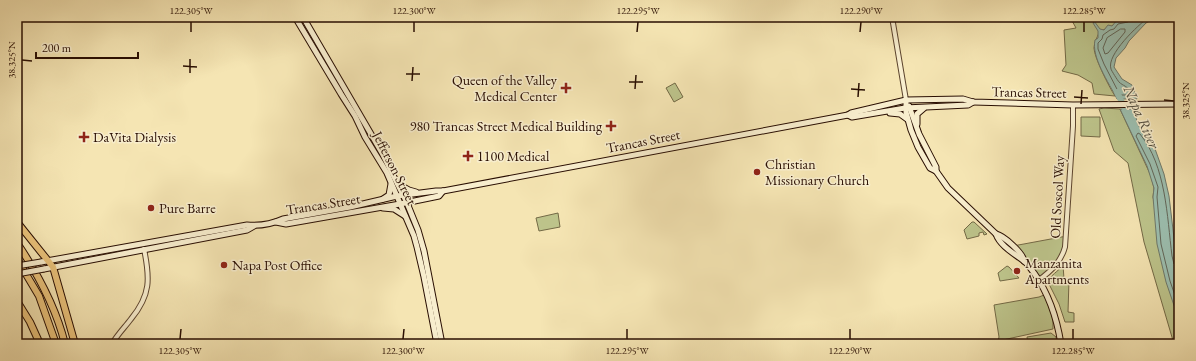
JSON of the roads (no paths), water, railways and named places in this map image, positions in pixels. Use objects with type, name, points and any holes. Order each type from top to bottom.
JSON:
[{"type":"highway","points":[[17,222],[53,267],[75,344]]},
{"type":"highway","points":[[17,243],[47,292],[65,344]]},
{"type":"highway","points":[[17,259],[38,296],[56,344]]},
{"type":"highway","points":[[17,301],[30,322],[40,344]]},
{"type":"main road","name":"Jefferson Street","points":[[295,17],[355,116],[365,137],[385,170],[406,216],[414,236],[420,259],[437,344]]},
{"type":"main road","name":"Jefferson Street","points":[[303,17],[382,153],[407,202],[418,230],[424,251],[442,344]]},
{"type":"main road","name":"Trancas Street","points":[[276,222],[286,224],[349,210],[350,207],[397,196],[436,191],[443,192],[599,161],[848,115],[851,112],[906,100],[963,99],[974,102],[1073,105],[1145,103],[1179,104]]},
{"type":"main road","points":[[906,100],[918,131],[936,167],[936,171],[948,188],[996,234],[1000,235],[1024,257],[1024,261],[1039,280],[1055,314],[1061,344]]},
{"type":"main road","name":"Trancas Street","points":[[848,115],[852,117],[908,108],[968,105],[974,102]]},
{"type":"main road","points":[[918,131],[918,112],[923,108],[932,106]]},
{"type":"main road","points":[[908,108],[907,119],[918,146],[930,168],[936,171]]},
{"type":"main road","points":[[873,113],[883,112],[898,114],[907,119]]},
{"type":"main road","points":[[918,146],[921,146],[929,160],[933,162]]},
{"type":"main road","points":[[381,200],[389,195],[391,183]]},
{"type":"main road","points":[[398,184],[409,190],[421,193]]},
{"type":"main road","name":"Trancas Street","points":[[17,274],[247,230],[255,226],[276,222],[283,219],[417,201],[440,196],[443,192]]},
{"type":"main road","points":[[412,215],[413,208],[417,201]]},
{"type":"main road","points":[[376,207],[394,209],[406,216]]},
{"type":"main road","name":"Trancas Street","points":[[17,266],[247,225],[255,226]]},
{"type":"main road","points":[[207,238],[209,235],[224,230]]},
{"type":"main road","points":[[143,243],[144,249]]},
{"type":"main road","points":[[91,260],[94,256],[111,252],[113,248]]},
{"type":"street","points":[[892,17],[906,100]]},
{"type":"street","name":"Old Soscol Way","points":[[1039,280],[1056,265],[1062,256],[1065,247],[1073,105]]},
{"type":"street","points":[[112,344],[135,315],[145,299],[149,277],[144,249]]},
{"type":"water","points":[[1139,17],[1157,17],[1146,23],[1129,41],[1116,58],[1114,67],[1122,79],[1132,85],[1137,99],[1117,99],[1098,62],[1094,47],[1095,40],[1098,38],[1098,31],[1093,23],[1094,21],[1100,29],[1104,30],[1108,25],[1112,26],[1117,20]]},
{"type":"water","points":[[1120,109],[1134,109],[1138,125],[1154,146],[1164,174],[1169,196],[1179,270],[1179,320],[1166,282],[1157,244],[1153,197],[1154,188],[1147,166]]},
{"type":"waterway","points":[[1090,17],[1094,23]]},
{"type":"waterway","name":"Napa River","points":[[1117,92],[1128,115]]},
{"type":"railway","points":[[17,332],[26,344]]},
{"type":"place","name":"Queen of the Valley Medical Center","points":[[566,88]]},
{"type":"place","name":"980 Trancas Street Medical Building","points":[[611,126]]},
{"type":"place","name":"DaVita Dialysis","points":[[84,137]]},
{"type":"place","name":"1100 Medical","points":[[468,156]]},
{"type":"place","name":"Christian Missionary Church","points":[[757,172]]},
{"type":"place","name":"Pure Barre","points":[[151,208]]},
{"type":"place","name":"Napa Post Office","points":[[224,265]]},
{"type":"place","name":"Manzanita Apartments","points":[[1017,271]]}]
